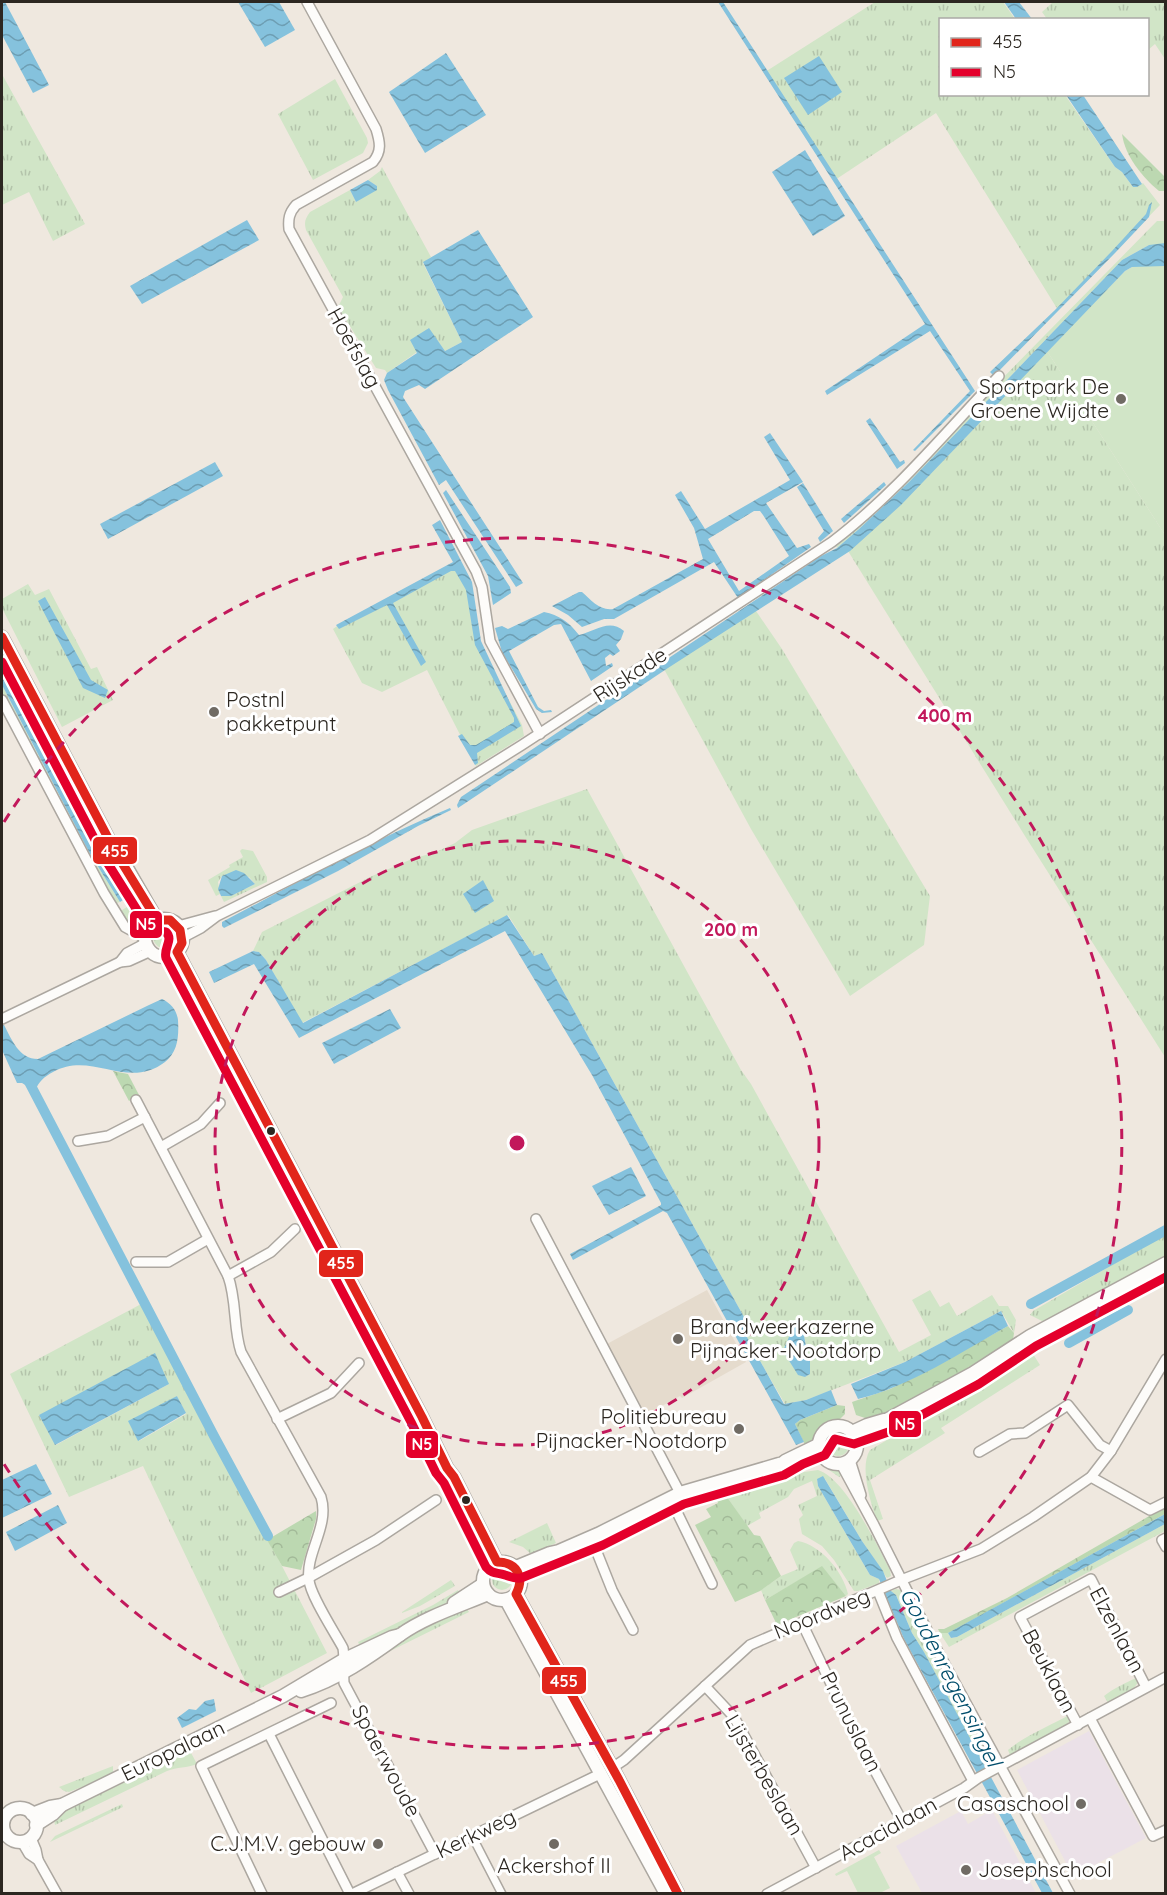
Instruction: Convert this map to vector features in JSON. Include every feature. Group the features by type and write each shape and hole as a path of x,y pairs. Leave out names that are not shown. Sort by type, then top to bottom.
{"main road":[{"path":"2,637 116,853 127,867 149,936 157,955 172,954 182,943 180,932 167,919 149,936"},
{"path":"172,954 217,1027 423,1417 493,1564"},
{"path":"854,1436 871,1433 888,1419 973,1373 1030,1336 1166,1263"},
{"path":"831,1426 844,1426 854,1436 855,1453 845,1462 832,1463 820,1450 821,1435 831,1426"},
{"path":"518,1572 677,1498 713,1489 735,1477 820,1450"},
{"path":"507,1562 518,1572 520,1586 511,1597 496,1599 485,1589 483,1576 493,1564 507,1562"},
{"name":"Europalaan","path":"26,1840 16,1842 3,1833 5,1817 13,1810 23,1809 34,1819 50,1807 62,1805 344,1666 392,1637 400,1635 485,1589"},
{"path":"511,1597 612,1768 678,1893"},
{"path":"511,1597 600,1774 666,1893"},
{"path":"26,1840 36,1830 34,1819"}],"street":[{"name":"Hoefslag","path":"307,2 376,129 380,146 378,156 373,162 296,205 290,212 289,230 476,572 482,587 490,641 540,734"},
{"name":"Rijskade","path":"180,932 201,928 217,916 370,840 540,734 830,543 859,521 999,376"},
{"path":"2,700 104,893 125,927 149,936"},
{"path":"2,1018 120,962 127,953 149,936"},
{"path":"136,1100 228,1276 233,1289 241,1352 323,1503 323,1517 308,1578"},
{"path":"161,1147 201,1124 220,1103"},
{"path":"78,1141 108,1136 145,1117"},
{"path":"536,1219 677,1498 712,1584"},
{"path":"228,1276 271,1252 295,1229"},
{"path":"136,1262 168,1262 208,1239"},
{"name":"Noordweg","path":"612,1768 624,1760 750,1645 901,1580 981,1550 1091,1477 1111,1451 1166,1359"},
{"path":"277,1419 331,1393 358,1363"},
{"path":"980,1452 1010,1434 1025,1433 1068,1405 1100,1445 1111,1451"},
{"path":"845,1462 865,1509 901,1580 1070,1893"},
{"path":"1091,1477 1150,1510 1166,1502"},
{"path":"279,1592 376,1540 436,1500"},
{"path":"598,1534 596,1550 612,1590 633,1630"},
{"name":"Spaerwoude","path":"308,1578 343,1648 344,1683 435,1854"},
{"name":"Elzenlaan","path":"1020,1617 1091,1579 1146,1687"},
{"path":"884,1588 897,1638 976,1780"},
{"name":"Beuklaan","path":"1020,1617 1078,1725"},
{"name":"Prunuslaan","path":"802,1623 855,1732 902,1821"},
{"name":"Acacialaan","path":"767,1893 1166,1677"},
{"name":"Lijsterbeslaan","path":"705,1686 735,1717 816,1868"},
{"name":"Spaerwoude","path":"262,1893 201,1766 330,1703"},
{"path":"1090,1718 1153,1836 1166,1830"},
{"path":"269,1734 351,1893"},
{"name":"Kerkweg","path":"351,1893 600,1774"},
{"path":"472,1836 502,1893"},
{"path":"26,1840 29,1854 38,1860 57,1893"},
{"path":"398,1872 409,1893"}],"shaded area":[{"path":"707,1290 746,1362 682,1398 680,1396 642,1417 605,1345"},
{"name":"Casaschool","path":"1089,1731 1146,1838 1073,1876 1017,1770"},
{"name":"Josephschool","path":"992,1810 1036,1893 922,1893 896,1846 961,1811 968,1824"}],"green space":[{"path":"875,2 1003,2 1014,18 939,18 939,96 1066,96 1115,167 1122,172 1133,187 1143,183 1160,205 1058,310 936,113 835,180 765,72"},
{"path":"1053,2 1165,2 1165,59 1155,44 1149,49 1149,18 1046,18 1042,12"},
{"path":"3,76 85,224 53,241 29,192 2,205"},
{"path":"335,79 368,143 363,153 313,180 278,114"},
{"path":"1122,134 1165,177 1165,191 1159,191 1141,173 1127,150"},
{"path":"382,167 431,257 423,263 462,342 445,351 428,328 417,352 387,373 385,370 376,368 338,307 343,297 305,225 310,212 350,190 356,202 377,186 368,180"},
{"path":"1157,221 1165,221 1165,243 1149,245 1122,260 910,481 837,548 835,542 881,502"},
{"name":"Sportpark De Groene Wijdte","path":"1165,229 1165,535 1047,351 1125,271 1132,267"},
{"path":"1047,351 1165,535 1165,1057 848,551"},
{"path":"456,564 471,587 479,643 522,725 524,736 476,766 427,670 382,692 362,683 333,629 344,621"},
{"path":"28,584 35,595 49,589 91,669 97,667 113,700 62,727 2,608 2,599"},
{"path":"754,608 782,649 930,896 924,945 850,996 751,829 664,669"},
{"path":"2,648 110,852 126,893 138,914 131,924 127,924 119,912 130,905 104,849 2,653"},
{"path":"2,685 89,852 120,902 114,904 92,866 2,692"},
{"path":"587,789 899,1352 931,1335 912,1300 930,1290 940,1307 949,1302 957,1316 992,1295 999,1306 1008,1306 1016,1320 1014,1333 1001,1311 905,1362 806,1400 785,1404 742,1330 749,1326 542,953 534,956 508,915 302,1023 266,960 259,952 253,951 262,932 372,876 455,843 472,830","holes":["802,1325 806,1345 799,1348 798,1352 802,1358 810,1357 810,1374 805,1377 783,1351"]},
{"path":"242,849 253,851 267,877 267,882 224,902 221,896 231,896 255,884 249,877 222,876 218,882 220,894 216,896 208,880 243,857 240,851"},
{"path":"164,926 172,929 175,937 172,945 164,948 156,945 153,937 156,929"},
{"path":"113,1071 128,1074 139,1095 129,1101"},
{"path":"1165,1234 1165,1258 1044,1322 1030,1315 1033,1311"},
{"path":"143,1303 224,1462 327,1653 251,1693 143,1466 69,1497 10,1374","holes":["169,1384 56,1445 39,1415","177,1396 186,1414 139,1441"]},
{"path":"1008,1326 1014,1333 1013,1340 978,1363 906,1404 867,1422 865,1418 856,1415 852,1402 890,1389 919,1375"},
{"path":"1029,1342 1033,1348 894,1428 892,1424 952,1391"},
{"path":"1033,1354 1040,1365 941,1428 945,1433 870,1480 883,1519 877,1521 869,1496 866,1475 867,1457 870,1450"},
{"path":"837,1405 845,1406 845,1414 837,1422 825,1425 814,1441 806,1447 795,1424"},
{"path":"834,1434 842,1434 849,1441 849,1449 842,1456 834,1456 827,1449 827,1441"},
{"path":"815,1460 823,1462 842,1475 839,1477 822,1465 810,1465 719,1494 717,1490 759,1475"},
{"path":"818,1470 839,1485 849,1499 877,1545 891,1576 887,1578 825,1479 817,1479 818,1486 870,1575 879,1579 879,1583 854,1591 822,1546 802,1534 799,1519 803,1515 798,1505 817,1496 812,1481 794,1489 788,1497 759,1513 761,1518 747,1526 727,1497 804,1472"},
{"path":"727,1497 754,1535 760,1536 781,1576 760,1591 735,1602 695,1525 711,1517 706,1509 718,1503 717,1500"},
{"path":"1165,1507 1165,1514 954,1630 940,1633 938,1629 944,1629 1007,1598"},
{"path":"316,1511 316,1519 301,1570 282,1566 267,1540"},
{"path":"547,1523 556,1543 531,1554 523,1547 509,1542"},
{"path":"1165,1524 1165,1531 949,1647 940,1633 948,1633 951,1638 957,1637"},
{"path":"798,1541 815,1548 830,1561 841,1577 848,1594 846,1596 822,1567 765,1600 761,1590 781,1576 798,1569 790,1550"},
{"path":"822,1566 846,1596 777,1625 765,1600"},
{"path":"502,1570 509,1573 512,1580 509,1587 502,1590 495,1587 492,1580 495,1573"},
{"path":"451,1580 455,1586 420,1606 402,1613 402,1612"},
{"path":"458,1590 460,1594 424,1617 361,1648 358,1642"},
{"path":"901,1590 937,1658 935,1659 990,1757 986,1759 988,1763 984,1766 912,1633 896,1595 891,1591"},
{"path":"466,1607 469,1612 368,1662 395,1643"},
{"path":"1138,1677 1139,1681 1134,1688 1108,1703 1104,1696"},
{"path":"1071,1714 1071,1720 1067,1724 1010,1755 1008,1750 1015,1745"},
{"path":"189,1749 197,1764 167,1771 55,1825 54,1820 58,1818 57,1815"},
{"path":"113,1766 113,1775 69,1792 59,1787"},
{"path":"122,1804 123,1807 50,1842 55,1836"},
{"path":"879,1850 881,1853 874,1857 890,1888 880,1893 858,1893 847,1871 836,1876 835,1874"}],"water":[{"path":"2,2 5,2 49,85 33,93 2,35"},
{"path":"238,2 279,2 295,30 265,47"},
{"path":"718,2 723,2 975,391 915,451 913,450 970,391 930,331 827,395 825,391 925,324"},
{"path":"1004,2 1019,2 1031,18 1015,18"},
{"path":"446,53 486,115 425,153 389,92"},
{"path":"819,56 842,92 808,115 784,78"},
{"path":"1067,96 1084,96 1142,184 1133,187 1122,172 1115,167"},
{"path":"805,150 845,216 813,236 772,172"},
{"path":"368,180 377,186 377,190 356,202 350,190"},
{"path":"1152,202 1149,217 994,376 990,372 1112,251 1146,214"},
{"path":"247,220 259,240 142,304 130,286"},
{"path":"478,230 533,317 425,389 419,385 405,391 403,397 523,583 516,587 446,480 439,485 384,380 387,373 417,353 410,340 429,328 445,351 462,342 423,262"},
{"path":"1165,243 1165,266 1132,267 1125,271 901,505 850,551 668,668 458,808 461,797 821,556 837,548 910,481 1122,260 1149,245"},
{"path":"870,418 900,462 904,460 905,463 897,469 866,421"},
{"path":"770,433 803,482 766,503 797,548 809,544 811,547 738,598 714,562 614,619 604,619 582,627 568,615 552,606 582,592 600,607 613,609 703,559 694,528 675,495 681,491 705,529 790,480 764,437","holes":["754,511 760,511 789,556 739,591 708,539"]},
{"path":"215,462 223,476 108,539 100,524"},
{"path":"884,482 886,485 844,523 841,519"},
{"path":"803,483 833,531 820,542 818,538 824,531 797,487"},
{"path":"446,490 510,587 511,593 493,605 488,576 443,493"},
{"path":"440,520 472,582 481,641 521,726 477,753 478,763 475,765 458,736 462,734 470,745 476,745 514,722 514,718 475,645 466,590 455,571 451,571 393,603 426,662 421,666 387,605 339,629 336,625 453,562 432,525"},
{"path":"45,597 91,680 108,690 105,698 83,688 38,601"},
{"path":"544,612 563,620 579,635 607,626 618,627 624,631 616,645 620,651 605,658 606,666 612,663 613,666 591,681 561,624 554,625 509,651 538,707 552,712 542,713 536,709 502,652 495,628 502,626 508,629"},
{"path":"2,653 104,849 126,898 120,902 89,852 2,685"},
{"path":"450,808 451,810 338,871 224,928 222,926 222,922 335,862"},
{"path":"236,870 244,873 255,884 231,896 221,896 218,889 222,876"},
{"path":"483,880 494,901 475,913 463,894"},
{"path":"507,915 534,956 542,953 749,1326 743,1330 784,1404 806,1400 831,1390 837,1405 795,1424 804,1442 796,1445 667,1213 663,1211 573,1260 570,1254 661,1203 592,1075 505,931 299,1038 254,964 214,983 209,972 253,951 259,952 303,1023"},
{"path":"162,999 171,1005 176,1013 178,1038 169,1058 151,1070 137,1073 82,1065 67,1066 44,1078 35,1091 22,1083 17,1083 2,1050 2,1026 4,1025 21,1052 38,1059"},
{"path":"390,1009 401,1028 334,1064 322,1043"},
{"path":"631,1167 646,1196 609,1215 592,1186"},
{"path":"1001,1311 1008,1326 916,1377 858,1399 851,1384 905,1362"},
{"path":"794,1325 802,1325 806,1346 799,1348 799,1356 810,1357 810,1374 805,1377 798,1375 783,1351"},
{"path":"155,1353 169,1384 55,1445 39,1415"},
{"path":"177,1396 186,1413 138,1441 128,1421"},
{"path":"36,1464 52,1494 2,1518 2,1480"},
{"path":"823,1476 883,1571 912,1633 1053,1893 1042,1893 904,1639 879,1579 870,1575 818,1486 817,1479"},
{"path":"58,1505 67,1523 15,1551 6,1532"},
{"path":"1165,1514 1165,1524 957,1637 951,1638 948,1633"},
{"path":"214,1699 216,1711 182,1728 177,1718 189,1709 196,1710 205,1701"}],"waterway":[{"path":"28,1080 268,1536"},
{"path":"1031,1304 1166,1230"},
{"path":"1069,1343 1128,1310"}],"transit line":[{"name":"455","path":"2,637 116,853 157,920 170,920 180,930 182,943 177,952 497,1562 510,1565 517,1572 520,1582 516,1594 619,1780 678,1894"},
{"name":"N5","path":"2,662 105,859 147,926 151,930 166,932 168,935 166,958 436,1473 444,1483 486,1567 491,1571 521,1578 603,1545 684,1504 784,1475 825,1455 835,1439 854,1444 894,1430 979,1384 1036,1346 1166,1277"}],"place":[{"name":"Sportpark De Groene Wijdte","path":"1121,399"},
{"name":"Postnl pakketpunt","path":"214,712"},
{"name":"Brandweerkazerne Pijnacker-Nootdorp","path":"678,1339"},
{"name":"Politiebureau Pijnacker-Nootdorp","path":"739,1429"},
{"name":"Casaschool","path":"1081,1804"},
{"name":"C.J.M.V. gebouw","path":"378,1844"},
{"name":"Ackershof II","path":"554,1844"},
{"name":"Josephschool","path":"966,1870"}],"water label":[{"name":"Goudenregensingel","path":"951,1677"}]}
